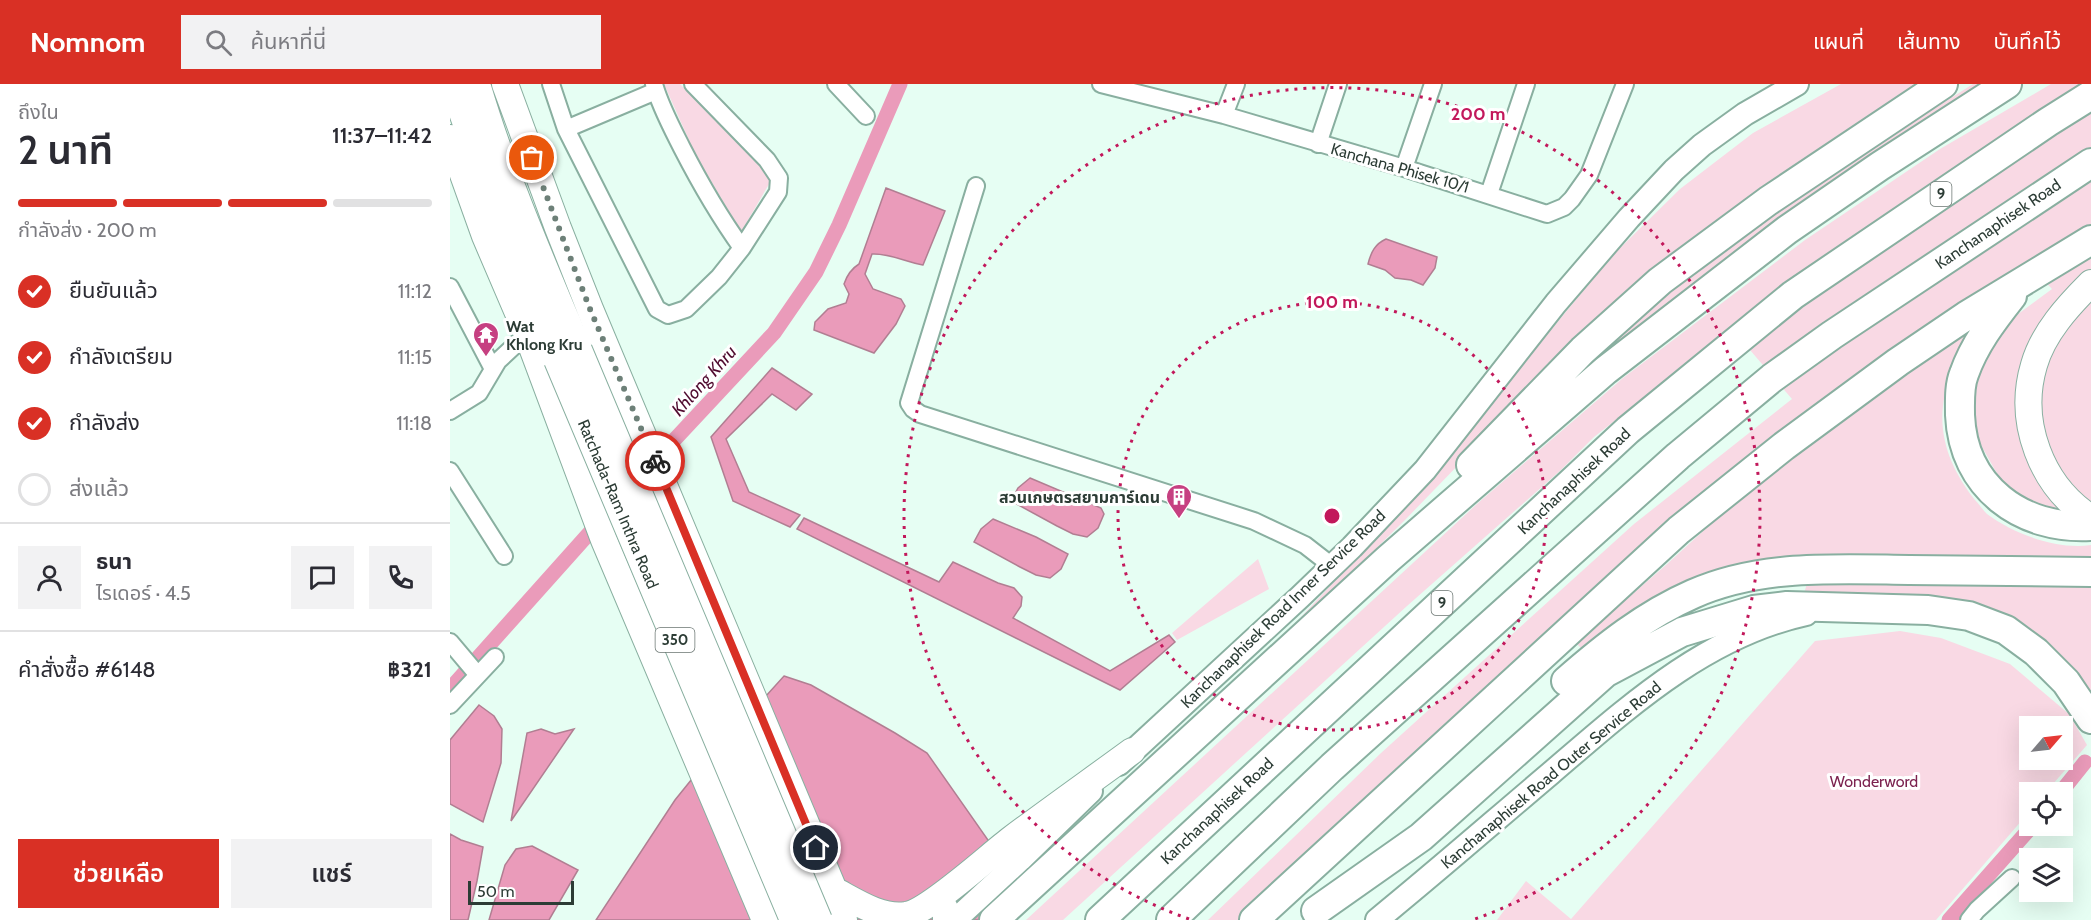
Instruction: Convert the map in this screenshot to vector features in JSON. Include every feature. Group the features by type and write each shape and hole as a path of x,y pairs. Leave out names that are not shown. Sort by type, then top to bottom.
{"highway":[{"path":"1388,559 1474,461 1574,358 1660,281 1768,201 1943,84"},
{"path":"994,920 1025,858 1388,559 1606,370 1824,204 2007,84"},
{"name":"Kanchanaphisek Road","path":"1100,920 1628,430 1793,295 2091,95"},
{"name":"Kanchanaphisek Road","path":"1170,920 1332,767 1678,456 1772,378 1832,335 2091,163"},
{"path":"1254,920 1679,530 1784,446 1898,362 1966,316 2091,240"},
{"path":"2027,280 1992,321 1974,350 1963,376 1960,405 1962,436 1973,468 1986,487 2006,504 2027,516 2050,522 2080,527 2091,526"},
{"path":"1311,916 1409,821 1597,654 1630,629 1695,593 1738,579 1781,571 1813,569 2091,572"},
{"path":"1311,916 1420,837 1605,673 1656,644 1707,622 1754,610 1787,606 1928,610 1969,616 2006,630 2036,651 2066,682 2091,719"}],"main road":[{"name":"Ratchada-Ram Inthra Road","path":"452,84 500,220 568,355 819,920"},
{"name":"Ratchada-Ram Inthra Road","path":"477,84 568,355 793,920"},
{"path":"505,84 562,238 834,890 844,920"},
{"name":"Kanchanaphisek Road Inner Service Road","path":"1132,751 1332,566 1425,470 1556,303 1629,218 1674,170 1702,145 1745,114 1797,84"},
{"path":"450,138 485,236 527,334 594,516 765,920"},
{"path":"2091,283 2072,302 2045,340 2034,365 2028,394 2033,444 2040,461 2063,494 2091,518"},
{"name":"Kanchanaphisek Road Outer Service Road","path":"1377,920 1626,709 1679,671 1724,644 1783,619 1834,608"},
{"path":"663,679 662,651 666,639 681,624 700,620 730,643"},
{"path":"955,920 1025,858 1132,751"},
{"path":"834,890 885,914 907,915 939,911 1025,858"}],"street":[{"path":"551,84 566,129 657,309 668,315 686,309 719,277 742,248 778,192 779,178 767,160 693,84"},
{"path":"836,84 866,116"},
{"name":"Kanchana Phisek 10/1","path":"1101,84 1143,89 1318,144 1489,194 1547,214 1564,207 1589,175 1625,84"},
{"path":"1224,115 1236,84"},
{"path":"1318,144 1338,84"},
{"path":"1404,168 1433,84"},
{"path":"1489,194 1526,84"},
{"path":"566,129 655,88 697,176 742,248"},
{"path":"976,186 909,402 913,409 920,414 1254,521 1305,545 1332,566"},
{"path":"450,287 493,369"},
{"path":"450,411 479,393 498,361 527,334"},
{"path":"450,471 504,556"},
{"path":"454,647 476,673"},
{"path":"450,705 476,673 495,657"},
{"path":"1969,920 2012,878"}],"green space":[{"path":"664,84 680,84 772,179 741,232 695,154"},
{"path":"1841,84 1933,84 1529,392 1404,521 1287,632 1406,505 1613,255 1680,189 1753,133"},
{"path":"1973,84 1996,84 1521,437 1592,353 1697,268 1793,198"},
{"path":"2051,84 2091,84 2091,515 2026,507 2000,479 1977,438 1969,405 1980,367 2002,326 2052,289 2030,266 1808,419 1242,920 1208,920 1381,753 1634,524 1792,399 1732,329 1594,437 1561,470 1407,606 1063,920 1026,920 1478,503 1623,378 1805,240 1940,149"},
{"path":"1975,330 1959,357 1947,385 1942,419 1946,444 1961,479 1987,514 2010,528 2036,539 2064,545 2091,545 2091,698 2012,625 1803,596 1813,566 1739,570 1585,652 1576,643 1747,491 1959,336"},
{"path":"1258,559 1269,589 1177,640 1172,633"},
{"name":"Wonderword","path":"1900,631 1941,638 2010,664 2070,716 2019,716 2019,770 2065,770 2055,782 2019,782 2019,824 1936,920 1497,920 1526,881 1571,919 1815,641"},
{"name":"Wonderword","path":"2073,721 2087,745 2073,761"}],"shaded area":[{"path":"886,188 945,211 923,265 891,256 872,254 865,274 873,289 901,299 905,306 896,324 874,353 814,330 815,322 828,309 846,303 849,294 844,284 846,278 859,264"},
{"path":"1386,239 1437,257 1435,268 1423,285 1411,280 1395,278 1385,270 1368,264 1374,249"},
{"path":"772,368 812,394 796,410 772,394 726,439 749,492 800,515 790,527 733,501 711,437"},
{"path":"1030,478 1101,508 1104,514 1098,528 1087,537 1073,534 1011,501 1018,488"},
{"path":"804,518 939,582 953,562 1014,588 1022,597 1021,606 1013,618 1110,671 1169,635 1175,642 1120,690 797,529"},
{"path":"993,519 1036,537 1068,554 1061,569 1050,578 1036,575 974,542 981,529"},
{"path":"784,676 811,685 927,753 988,840 1015,913 1008,920 596,920 675,800"},
{"path":"479,705 494,716 502,729 501,763 483,822 450,804 450,740"},
{"path":"541,729 555,734 574,729 511,821 527,733"},
{"path":"450,834 483,847 468,920 450,920"},
{"path":"532,846 578,870 549,920 489,920 505,865 516,849"}],"waterway":[{"name":"Khlong Khru","path":"650,466 774,333 816,272 839,225 900,84"},
{"name":"Khlong Khru","path":"450,689 601,520"},
{"path":"2069,782 2085,762"},
{"path":"1949,920 2023,836"}],"way so far":[{"path":"532,158 590,309 655,461"}],"place":[{"name":"Wat Khlong Kru","path":"486,358"},
{"name":"สวนเกษตรสยามการ์เดน","path":"1179,520"}],"route":[{"path":"655,461 816,848"}]}
